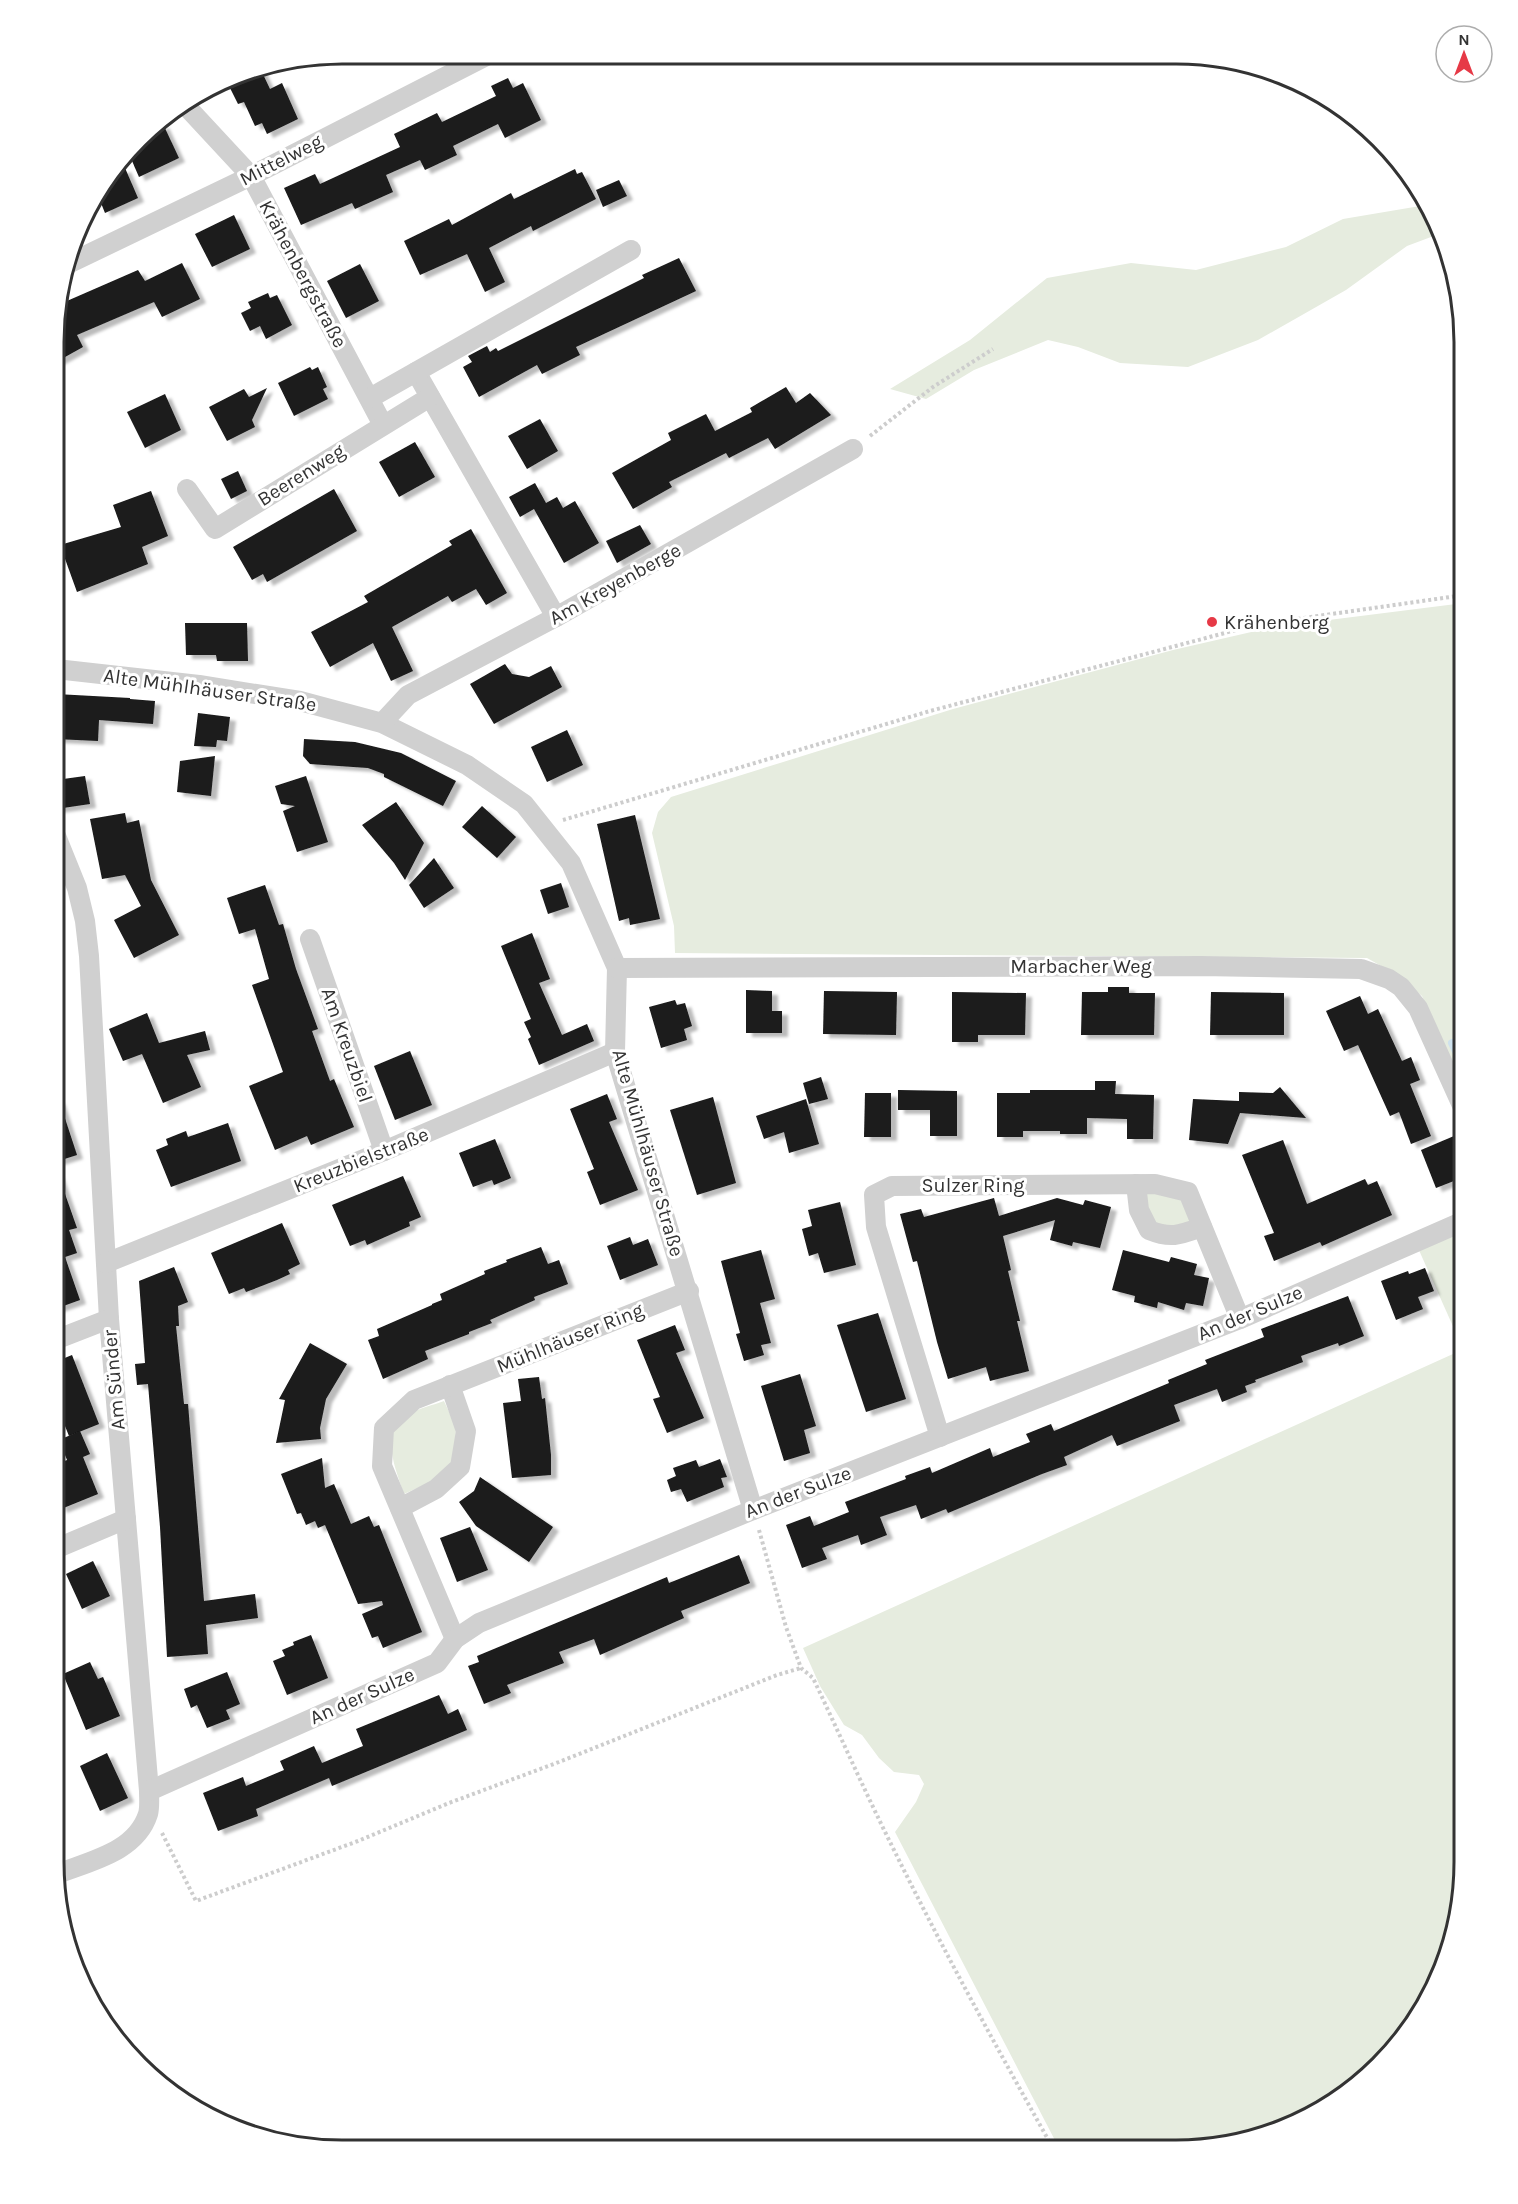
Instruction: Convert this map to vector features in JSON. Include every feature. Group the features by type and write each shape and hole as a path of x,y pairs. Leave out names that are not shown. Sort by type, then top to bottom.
{"street":[{"name":"Mittelweg","path":"77,260 251,176 470,64"},
{"name":"Krähenbergstraße","path":"190,110 251,176 383,425"},
{"path":"370,398 631,250"},
{"path":"416,372 556,617"},
{"name":"Beerenweg","path":"187,489 215,529 430,398"},
{"name":"Am Kreyenberge","path":"382,723 408,695 556,617 853,449"},
{"name":"Alte Mühlhäuser Straße","path":"64,670 199,685 300,701 382,723 467,765 524,804 571,863 617,968 615,1052 689,1291 753,1510"},
{"name":"Am Sünder","path":"64,856 77,888 85,921 92,1002 109,1319 149,1791 148,1813 137,1836 118,1850 65,1871"},
{"name":"Am Kreuzbiel","path":"310,939 384,1151"},
{"name":"Marbacher Weg","path":"617,968 1201,966 1360,969 1389,979 1410,997 1421,1014 1454,1088"},
{"name":"Kreuzbielstraße","path":"106,1263 384,1151 615,1052"},
{"path":"1136,1184 1139,1210 1149,1230 1165,1236 1178,1235 1202,1227"},
{"name":"Sulzer Ring","path":"940,1437 876,1227 874,1195 892,1186 1155,1184 1188,1192 1240,1319"},
{"name":"An der Sulze","path":"149,1791 437,1663 455,1639 479,1623 753,1510 1240,1319 1454,1225"},
{"name":"Mühlhäuser Ring","path":"455,1639 382,1466 384,1428 414,1400 689,1291"},
{"path":"64,1336 109,1319"},
{"path":"400,1508 436,1489 460,1467 466,1431 450,1385"},
{"path":"64,1545 126,1519"}],"path":[{"path":"853,449 933,387 993,349"},
{"path":"542,826 930,711 1255,625 1454,596"},
{"path":"753,1510 786,1627 801,1668 813,1678 918,1896 980,2017 1048,2140"},
{"path":"148,1813 175,1856 196,1901 358,1841 449,1803 777,1675 801,1668"}],"shaded area":[{"path":"1418,206 1432,237 1407,246 1346,290 1258,340 1188,367 1120,363 1078,347 1048,340 974,370 926,399 890,389 970,340 1047,278 1131,263 1196,270 1286,247 1343,219"},
{"path":"1454,604 1454,1068 1422,996 1397,975 1367,958 675,953 674,926 652,833 658,812 671,797 953,709 1173,650 1273,627"},
{"path":"1136,1184 1188,1192 1202,1227 1149,1230"},
{"path":"1454,1232 1454,1329 1418,1248"},
{"path":"1454,1354 1454,1862 1448,1916 1439,1951 1425,1985 1396,2031 1359,2071 1330,2093 1299,2111 1265,2125 1212,2137 1176,2140 1055,2140 895,1832 916,1802 924,1784 919,1775 894,1772 879,1758 862,1735 844,1725 820,1686 803,1648"},
{"path":"444,1401 456,1427 455,1458 435,1480 404,1494 392,1451 394,1430 409,1414"}],"building":[{"path":"264,76 270,89 282,83 298,119 267,134 262,123 255,126 244,102 238,104 230,88"},
{"path":"508,78 513,88 523,83 541,120 505,138 498,124 453,146 457,155 425,170 420,160 386,175 393,192 355,209 352,203 301,225 284,188 315,174 320,184 400,147 394,134 437,113 442,122 496,96 491,86"},
{"path":"165,128 179,158 139,177 132,160"},
{"path":"125,169 138,198 105,213 101,204"},
{"path":"575,169 577,174 582,172 596,199 533,231 531,226 489,248 505,282 485,292 467,254 420,275 404,241 449,219 452,225 511,193 514,199"},
{"path":"619,180 627,196 603,207 596,190"},
{"path":"234,215 250,249 212,267 195,234"},
{"path":"679,258 696,291 576,347 580,355 542,374 537,365 479,397 463,367 472,362 468,356 487,346 490,352 496,348 498,351"},
{"path":"182,263 200,299 162,317 154,302 77,335 83,347 64,358 68,301 138,270 145,281"},
{"path":"360,264 379,301 346,318 327,281"},
{"path":"268,293 270,298 277,295 292,325 266,339 260,326 250,331 241,313 251,308 248,302"},
{"path":"310,367 312,370 318,367 327,387 323,389 328,399 294,416 278,383"},
{"path":"786,387 796,403 810,393 831,415 775,449 768,438 729,458 726,453 669,482 672,487 633,509 612,473 671,440 668,433 706,414 715,431 752,412 750,408"},
{"path":"267,388 252,420 255,427 227,441 209,407 244,389 249,397"},
{"path":"165,394 181,430 145,448 127,412"},
{"path":"540,419 558,451 527,469 508,436"},
{"path":"415,442 435,477 399,497 379,462"},
{"path":"238,471 247,491 231,499 221,479"},
{"path":"535,483 546,503 557,497 563,508 575,501 599,543 564,563 534,509 520,517 509,497"},
{"path":"334,489 357,531 267,582 263,574 252,580 233,547"},
{"path":"151,491 168,536 142,547 148,564 77,592 64,556 64,544 121,527 113,505"},
{"path":"640,525 651,544 617,563 606,541"},
{"path":"471,529 507,593 486,605 476,589 452,602 448,596 392,627 413,671 391,681 373,643 330,667 311,632 368,602 364,596 452,545 449,541"},
{"path":"185,623 247,623 248,661 217,661 216,655 186,655"},
{"path":"505,664 512,674 529,677 551,666 562,687 494,724 470,684"},
{"path":"64,694 155,701 153,724 99,720 98,741 64,739"},
{"path":"198,713 230,717 227,741 217,740 216,747 194,746"},
{"path":"567,730 583,765 547,782 531,747"},
{"path":"304,739 355,742 401,753 456,781 443,806 384,777 384,774 368,768 310,764 303,756"},
{"path":"215,756 211,796 177,792 180,761"},
{"path":"85,776 90,804 64,808 64,779"},
{"path":"306,776 328,842 297,852 283,811 295,806 281,804 275,786"},
{"path":"396,802 424,843 405,880 394,863 362,825"},
{"path":"482,806 516,837 497,858 462,827"},
{"path":"125,813 127,823 139,820 151,880 179,935 134,958 114,920 141,906 125,875 102,879 90,819"},
{"path":"635,815 660,919 630,925 629,918 619,921 597,824"},
{"path":"434,858 454,888 424,908 409,885"},
{"path":"561,883 569,907 548,914 540,890"},
{"path":"265,885 279,925 283,924 296,969 318,1029 312,1031 330,1081 334,1079 354,1127 311,1145 307,1136 275,1150 249,1086 283,1072 252,985 269,979 255,929 239,934 227,898"},
{"path":"532,933 550,979 539,983 562,1035 587,1024 594,1041 539,1065 528,1039 531,1037 524,1022 531,1019 501,946"},
{"path":"1108,987 1129,987 1129,993 1155,993 1154,1035 1081,1035 1082,992 1108,992"},
{"path":"746,990 772,991 772,1011 782,1011 782,1033 746,1033"},
{"path":"824,991 897,992 896,1035 823,1034"},
{"path":"952,992 1026,993 1025,1035 978,1035 978,1042 952,1042"},
{"path":"1211,992 1284,993 1284,1035 1210,1035"},
{"path":"1360,996 1368,1014 1378,1009 1402,1061 1411,1057 1420,1080 1410,1084 1431,1136 1411,1144 1399,1112 1390,1116 1358,1045 1344,1051 1326,1011"},
{"path":"675,1000 677,1005 685,1003 692,1026 684,1029 687,1040 661,1048 649,1007"},
{"path":"147,1013 159,1043 205,1031 210,1050 187,1055 201,1087 163,1103 142,1054 123,1061 109,1029"},
{"path":"410,1051 432,1105 395,1120 374,1066"},
{"path":"821,1077 828,1099 809,1104 803,1083"},
{"path":"1095,1081 1116,1081 1115,1094 1154,1095 1153,1139 1127,1139 1127,1119 1087,1118 1087,1134 1023,1131 1023,1137 997,1137 997,1093 1030,1093 1030,1090 1095,1090"},
{"path":"1280,1087 1306,1118 1240,1113 1228,1144 1189,1140 1193,1099 1239,1101 1239,1092 1273,1093"},
{"path":"898,1090 957,1091 957,1136 930,1136 930,1110 898,1110"},
{"path":"865,1093 891,1093 891,1137 864,1137"},
{"path":"607,1094 617,1119 609,1122 638,1190 600,1205 587,1172 594,1169 570,1109"},
{"path":"713,1097 736,1183 697,1195 670,1110"},
{"path":"806,1099 819,1144 789,1153 784,1132 764,1139 756,1116"},
{"path":"64,1115 77,1155 64,1159"},
{"path":"228,1123 241,1161 171,1187 156,1150 168,1145 166,1139 186,1131 188,1137"},
{"path":"1454,1136 1454,1181 1436,1188 1421,1150"},
{"path":"495,1139 511,1178 494,1185 492,1180 473,1187 459,1153"},
{"path":"1283,1140 1307,1204 1365,1179 1368,1185 1377,1181 1392,1215 1322,1246 1320,1242 1274,1261 1264,1236 1274,1233 1242,1155"},
{"path":"403,1176 421,1217 409,1222 410,1226 367,1245 365,1240 350,1246 332,1205"},
{"path":"64,1191 77,1228 69,1230 77,1253 65,1257 80,1300 64,1306"},
{"path":"994,1198 999,1216 1057,1198 1083,1205 1085,1200 1111,1207 1100,1248 1073,1242 1072,1246 1050,1240 1055,1220 1003,1236 1011,1270 1008,1271 1020,1321 1017,1321 1029,1371 990,1381 986,1367 948,1379 917,1261 913,1262 900,1214 921,1209 924,1217"},
{"path":"840,1202 856,1265 824,1273 818,1253 809,1256 802,1229 812,1226 808,1210"},
{"path":"282,1223 300,1264 288,1270 290,1274 277,1280 246,1292 244,1288 229,1294 211,1253"},
{"path":"630,1237 633,1245 648,1239 658,1265 620,1280 607,1246"},
{"path":"541,1247 548,1264 559,1260 568,1284 534,1297 535,1300 490,1320 492,1323 469,1332 469,1334 425,1351 428,1359 383,1379 368,1340 379,1336 377,1329 442,1300 440,1294 485,1274 484,1271 507,1262 506,1260"},
{"path":"761,1250 775,1299 760,1303 771,1343 761,1345 764,1355 744,1361 736,1334 740,1333 721,1261"},
{"path":"1123,1250 1169,1262 1171,1257 1197,1264 1194,1275 1209,1278 1203,1306 1186,1303 1184,1310 1158,1302 1157,1308 1134,1302 1135,1296 1112,1290"},
{"path":"174,1267 188,1302 178,1306 179,1326 176,1326 184,1404 188,1404 204,1601 255,1594 258,1618 206,1625 208,1654 167,1657 160,1527 148,1384 137,1385 135,1364 145,1363 139,1281"},
{"path":"1425,1268 1434,1291 1418,1297 1423,1309 1396,1320 1381,1281 1408,1271 1409,1274"},
{"path":"1348,1296 1364,1336 1339,1346 1338,1343 1301,1356 1303,1362 1255,1380 1256,1382 1245,1386 1247,1392 1222,1402 1217,1389 1174,1405 1180,1421 1117,1446 1112,1435 1064,1457 1067,1465 948,1513 946,1509 921,1519 916,1505 880,1517 887,1535 861,1545 858,1535 822,1548 827,1559 802,1568 786,1525 810,1516 814,1526 849,1512 845,1502 906,1479 905,1476 930,1467 932,1473 990,1448 993,1457 1030,1442 1026,1434 1051,1424 1054,1431 1169,1383 1168,1380 1207,1364 1205,1360 1264,1337 1261,1329"},
{"path":"878,1313 906,1399 866,1412 837,1325"},
{"path":"675,1325 685,1350 676,1353 704,1418 667,1433 653,1399 660,1397 637,1340"},
{"path":"310,1343 347,1364 326,1399 320,1428 321,1439 276,1443 285,1400 279,1399"},
{"path":"72,1355 99,1424 69,1436 64,1424 64,1358"},
{"path":"800,1374 816,1426 804,1430 810,1453 784,1461 761,1386"},
{"path":"539,1377 542,1399 545,1398 551,1475 512,1478 503,1403 521,1401 518,1379"},
{"path":"80,1431 90,1454 83,1457 98,1494 64,1508 64,1461 67,1460 64,1452 64,1438"},
{"path":"322,1458 325,1488 334,1484 351,1524 369,1516 374,1527 379,1525 422,1632 383,1648 378,1636 372,1638 362,1614 383,1605 382,1601 358,1604 325,1525 318,1528 315,1521 306,1525 301,1513 297,1514 281,1474"},
{"path":"720,1459 727,1477 721,1478 724,1487 687,1502 681,1489 671,1492 667,1480 676,1476 673,1468 696,1460 699,1467"},
{"path":"480,1477 553,1527 529,1562 476,1526 459,1502 474,1491"},
{"path":"470,1527 488,1570 457,1582 440,1538"},
{"path":"739,1555 750,1583 681,1611 684,1618 600,1655 594,1639 559,1652 564,1663 507,1685 511,1693 484,1704 468,1666 479,1662 477,1656 667,1577 669,1583"},
{"path":"93,1561 110,1596 82,1609 66,1574"},
{"path":"311,1635 328,1678 287,1695 273,1661 285,1656 282,1650 294,1645 293,1642"},
{"path":"90,1662 98,1679 103,1677 120,1716 86,1730 64,1674"},
{"path":"227,1672 240,1704 226,1710 230,1719 207,1728 197,1705 191,1708 184,1689"},
{"path":"439,1695 448,1714 458,1709 467,1730 332,1786 329,1778 256,1809 258,1816 218,1831 203,1793 243,1777 246,1786 284,1770 280,1761 314,1746 322,1763 363,1746 356,1729"},
{"path":"107,1753 128,1798 100,1811 80,1766"}],"waterway":[{"path":"1452,1043 1454,1047"}],"place":[{"name":"Krähenberg","path":"1212,622"}]}
